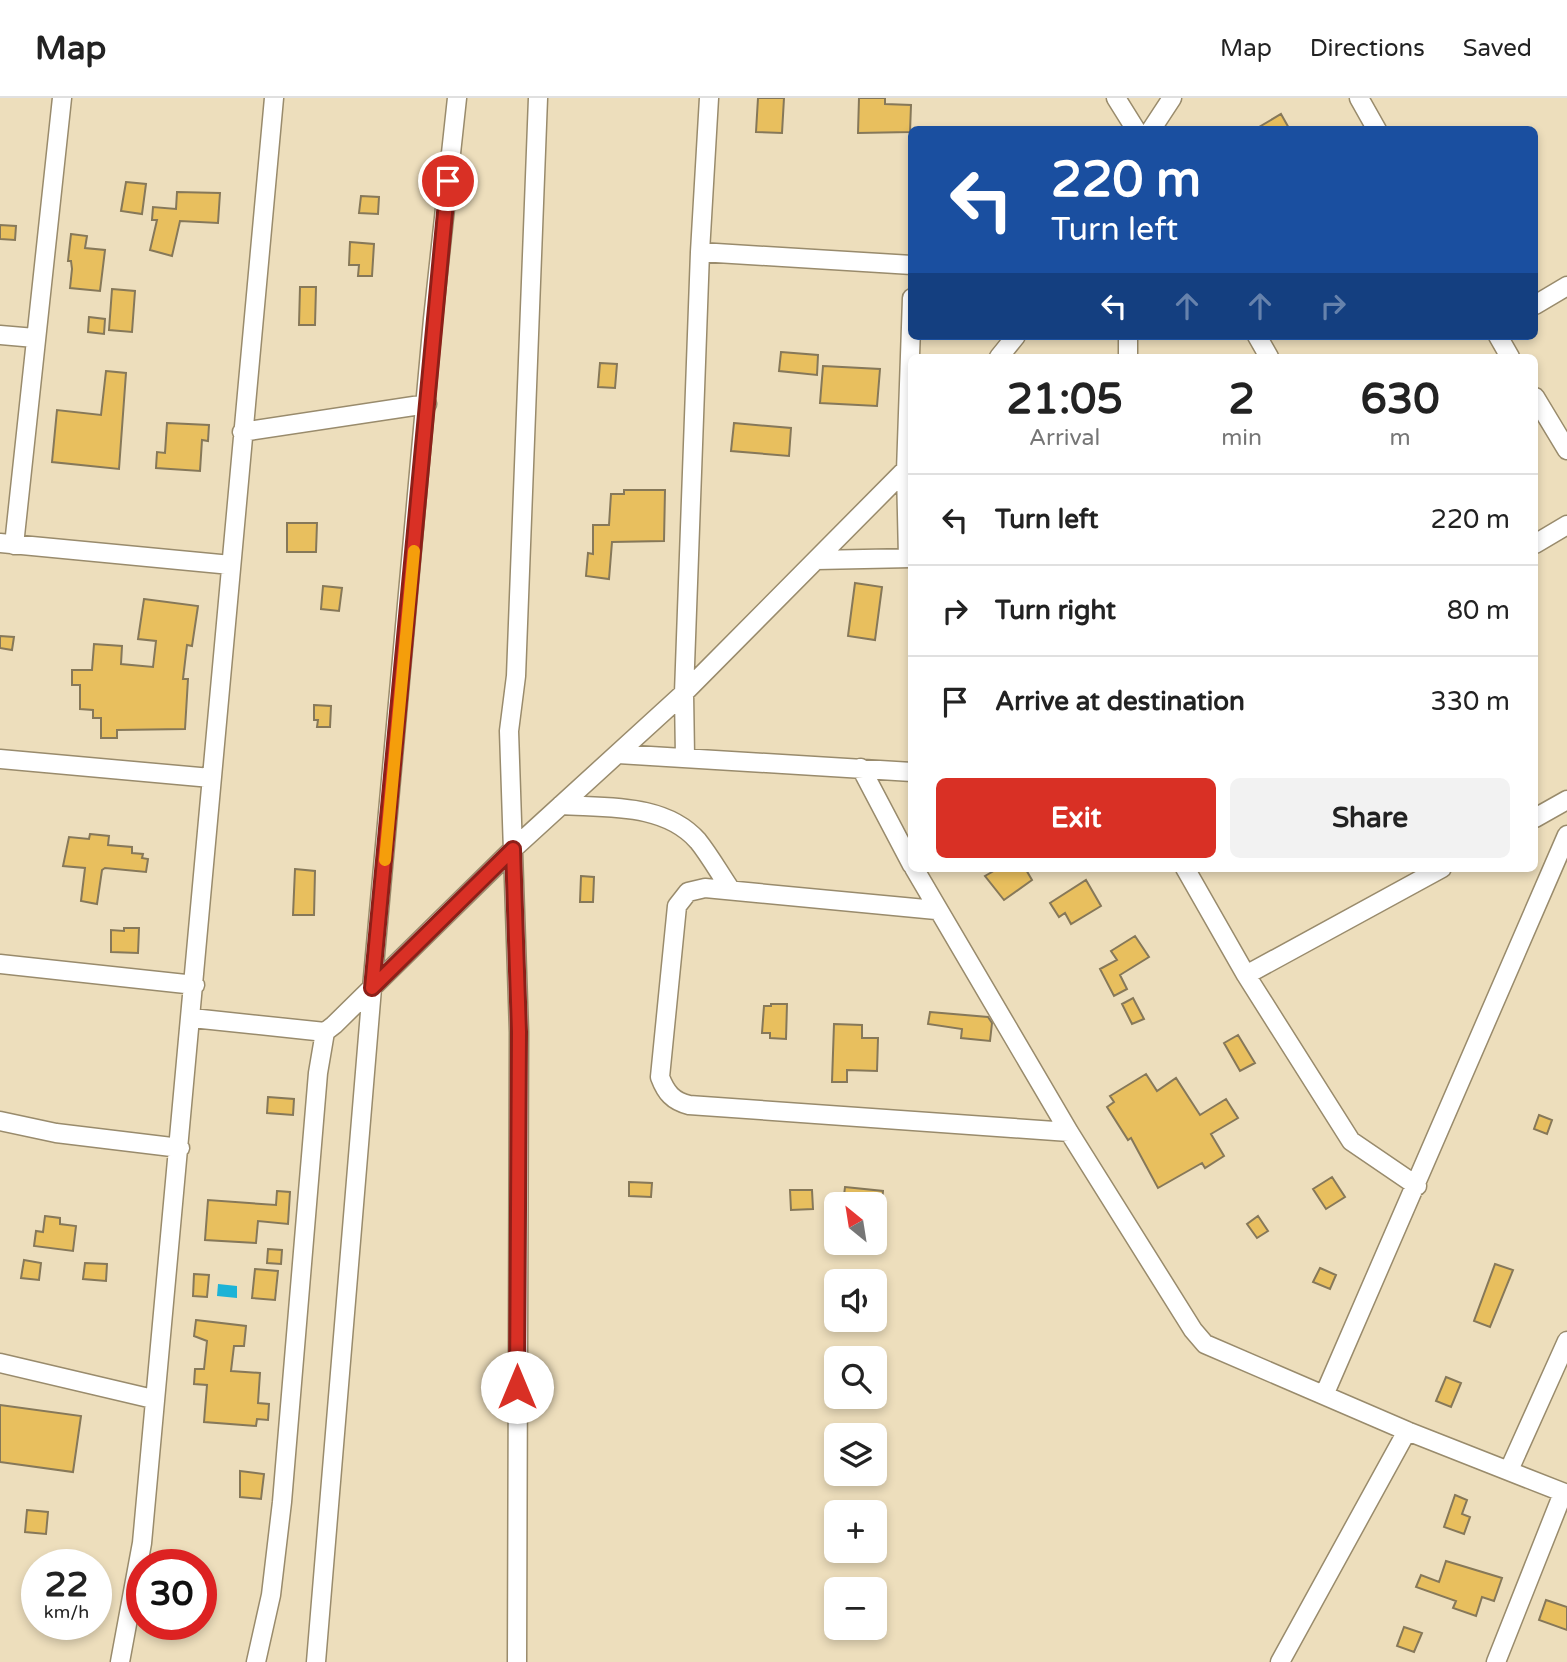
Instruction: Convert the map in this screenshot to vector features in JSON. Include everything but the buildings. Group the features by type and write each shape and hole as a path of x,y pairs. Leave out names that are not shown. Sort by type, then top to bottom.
{"street":[{"path":"61,98 35,338 7,544 231,565"},
{"path":"120,1662 142,1543 153,1399 180,1148 211,778 274,98"},
{"path":"316,1662 372,988 457,98"},
{"path":"517,1662 519,1032 509,732 517,650 538,98"},
{"path":"685,757 684,693 700,252 709,98"},
{"path":"1116,98 1134,126"},
{"path":"1154,126 1172,98"},
{"path":"1359,98 1375,126"},
{"path":"700,252 908,265"},
{"path":"1538,303 1567,286"},
{"path":"0,335 35,338"},
{"path":"1001,354 1013,340"},
{"path":"1538,402 1567,450"},
{"path":"242,432 427,404"},
{"path":"256,1662 271,1595 282,1502 318,1073 325,1032 513,849 684,693 908,468"},
{"path":"1538,542 1567,525"},
{"path":"816,560 908,558"},
{"path":"618,754 908,772"},
{"path":"0,759 211,778"},
{"path":"861,768 908,857"},
{"path":"1538,816 1567,800"},
{"path":"561,805 646,812 668,820 697,841 732,890"},
{"path":"1325,1393 1567,835"},
{"path":"916,872 936,910 1069,1132 1205,1344 1221,1353 1325,1393 1407,1431 1565,1493 1496,1662"},
{"path":"1187,872 1246,975 1354,1144 1417,1186"},
{"path":"1246,975 1435,872"},
{"path":"936,910 732,890 696,888 688,892 677,906 660,1077 670,1096 678,1102 1069,1132"},
{"path":"0,964 195,985"},
{"path":"192,1018 325,1032"},
{"path":"0,1121 56,1133 180,1148"},
{"path":"1509,1470 1567,1341"},
{"path":"0,1363 153,1399"},
{"path":"1280,1662 1407,1431"}],"water":[{"path":"218,1284 237,1286 237,1298 217,1296"}],"slow traffic":[{"path":"385,860 414,551"}],"route":[{"path":"448,181 372,988 513,849 519,1032 517,1387"}]}
